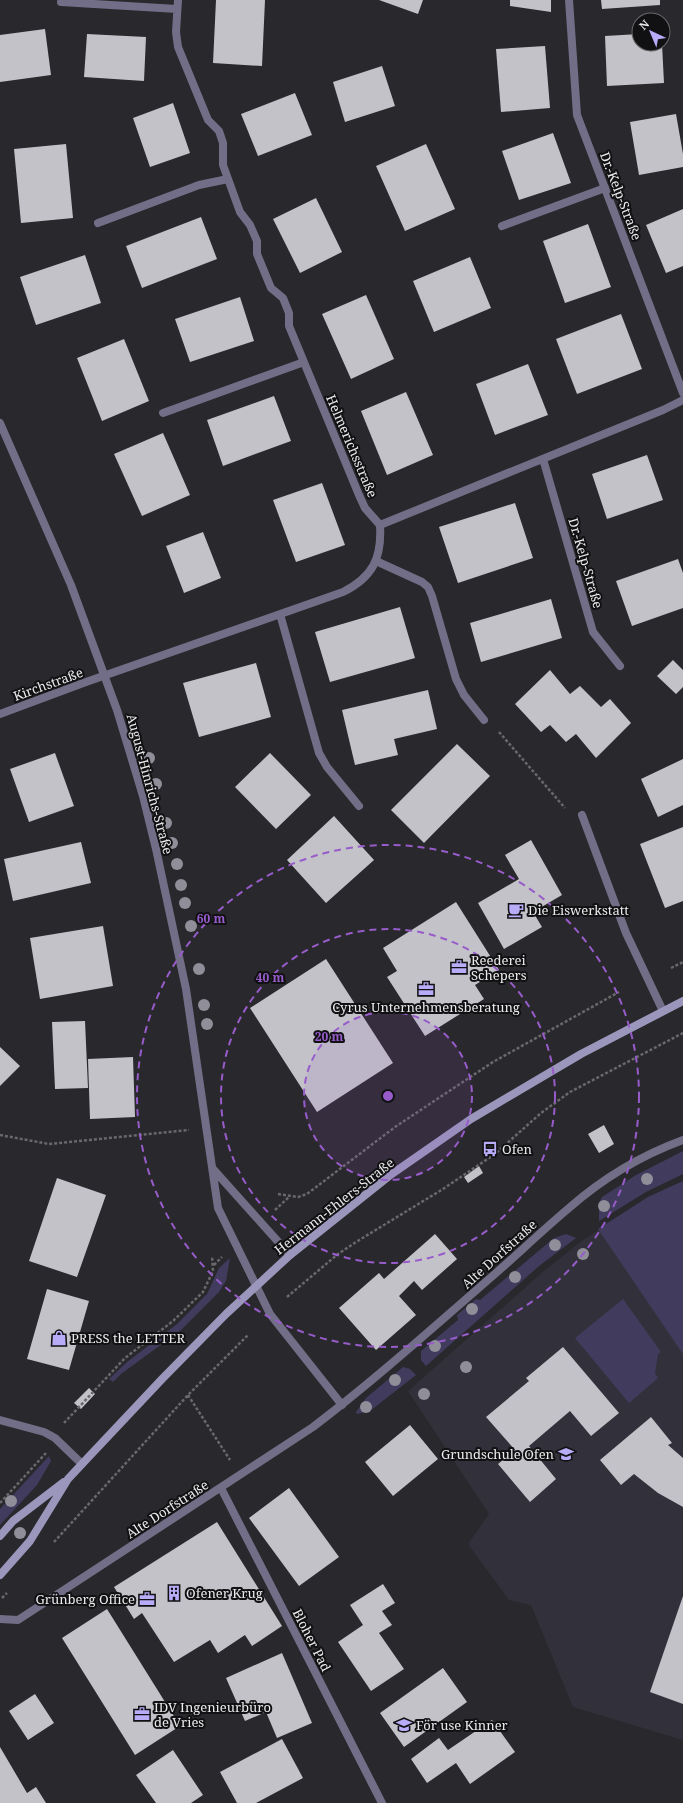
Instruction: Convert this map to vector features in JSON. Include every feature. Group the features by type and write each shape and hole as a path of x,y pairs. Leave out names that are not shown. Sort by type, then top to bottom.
{"street":[{"name":"Helmerichsstraße","path":"178,0 176,32 178,47 208,120 219,132 223,143 222,166 240,212 250,226 257,241 258,254 271,288 282,298 288,313 289,326 359,495 366,508 380,525"},
{"name":"Dr.-Kelp-Straße","path":"569,0 577,115 683,393"},
{"path":"61,2 177,9"},
{"path":"98,223 199,185 228,179"},
{"path":"502,226 605,188"},
{"path":"163,413 304,362"},
{"path":"105,676 353,587 363,579 376,561 381,538 380,525 683,400"},
{"name":"August-Hinrichs-Straße","path":"0,423 70,585 105,676 129,746 143,796 174,930 195,1042 218,1208 256,1286"},
{"name":"Dr.-Kelp-Straße","path":"543,459 593,632 620,666"},
{"path":"376,561 422,582 428,587 432,596 456,679 464,696 484,720"},
{"path":"280,614 319,753 327,767 359,806"},
{"name":"Kirchstraße","path":"0,714 105,676"},
{"path":"582,815 626,933 662,1011"},
{"name":"Hermann-Ehlers-Straße","path":"0,1536 13,1521 68,1479 163,1378 256,1286 290,1255 389,1176 470,1119 574,1058 683,1001"},
{"name":"Alte Dorfstraße","path":"0,1619 18,1620 313,1427 342,1405 463,1302 570,1207 611,1177 644,1158 683,1140"},
{"path":"212,1169 290,1255"},
{"path":"256,1286 270,1314 342,1405"},
{"path":"0,1420 44,1432 55,1438 82,1464"},
{"name":"Hermann-Ehlers-Straße","path":"0,1575 30,1541 68,1479"},
{"name":"Bloher Pad","path":"221,1488 382,1803"}],"path":[{"path":"484,720 495,728 569,812 582,815"},
{"path":"671,968 683,962"},
{"path":"278,1194 298,1197 307,1194 395,1127 493,1062 619,992"},
{"path":"287,1297 332,1259 356,1242 443,1189 495,1154 555,1102 570,1092 683,1033"},
{"path":"0,1136 49,1144 206,1128"},
{"path":"0,1503 45,1454 68,1417 114,1368 173,1321 203,1292 213,1271 212,1256"},
{"path":"48,1547 188,1395 248,1335"},
{"path":"188,1395 240,1476"},
{"path":"2,1598 7,1593"}],"shaded area":[{"path":"683,1151 683,1174 646,1192 599,1221 599,1203 602,1197 636,1175"},
{"name":"Grundschule Ofen","path":"683,1181 683,1740 573,1707 531,1605 509,1600 468,1544 489,1514 408,1391 543,1272 579,1243 648,1197"},
{"path":"683,1181 683,1354 598,1229 648,1197"},
{"path":"566,1234 576,1238 539,1266 426,1366 421,1360 421,1351 458,1320 457,1315 476,1299 480,1300 554,1238"},
{"path":"230,1258 226,1281 219,1292 181,1330 121,1374 113,1382 109,1379 127,1362 177,1324 207,1294 219,1268"},
{"path":"623,1299 661,1352 658,1354 655,1373 658,1378 629,1403 575,1338"},
{"path":"403,1367 410,1369 416,1375 370,1411 357,1414 356,1412 366,1398"},
{"path":"49,1456 51,1461 37,1485 0,1525 0,1509"}],"building":[{"path":"216,0 265,0 262,66 213,63"},
{"path":"379,0 423,0 418,14"},
{"path":"510,0 551,0 551,12 510,6"},
{"path":"601,0 660,0 660,5 602,9"},
{"path":"45,29 51,75 0,82 0,35"},
{"path":"87,34 146,37 144,81 84,77"},
{"path":"631,34 631,52 662,52 664,83 607,86 605,36"},
{"path":"545,46 550,108 501,112 496,49"},
{"path":"382,66 395,106 345,122 333,82"},
{"path":"295,93 312,135 258,156 241,114"},
{"path":"173,103 190,153 150,167 133,118"},
{"path":"676,114 683,154 683,167 639,175 630,122"},
{"path":"553,133 571,183 519,200 502,151"},
{"path":"66,144 73,218 21,223 14,149"},
{"path":"426,144 455,209 405,231 376,166"},
{"path":"316,198 342,252 300,273 273,219"},
{"path":"683,209 683,266 666,273 646,225"},
{"path":"201,217 217,259 142,288 126,246"},
{"path":"588,224 611,287 565,303 543,241"},
{"path":"85,255 101,303 36,325 20,277"},
{"path":"470,257 491,308 434,332 413,281"},
{"path":"366,295 394,359 351,379 322,314"},
{"path":"240,297 254,341 190,362 175,319"},
{"path":"621,314 642,369 577,394 556,339"},
{"path":"124,339 149,401 102,421 77,358"},
{"path":"528,364 548,415 495,435 476,384"},
{"path":"406,392 433,455 387,475 361,411"},
{"path":"274,396 291,441 223,466 207,420"},
{"path":"163,433 190,495 142,516 114,454"},
{"path":"647,455 663,500 607,519 592,474"},
{"path":"322,483 345,545 296,562 273,500"},
{"path":"515,503 533,558 458,583 439,527"},
{"path":"203,532 221,578 184,593 166,546"},
{"path":"678,559 683,573 683,608 632,626 616,581"},
{"path":"551,599 562,638 481,662 470,623"},
{"path":"400,607 415,658 330,682 315,632"},
{"path":"673,660 683,670 683,687 676,694 657,676"},
{"path":"256,663 271,717 199,737 183,683"},
{"path":"550,670 570,694 580,686 601,707 610,699 631,723 596,758 576,734 566,742 550,725 541,732 515,704"},
{"path":"428,690 437,729 394,739 398,755 355,765 342,710"},
{"path":"457,744 490,776 424,843 391,810"},
{"path":"55,753 74,806 29,822 10,769"},
{"path":"270,753 311,795 276,829 235,787"},
{"path":"683,759 683,805 658,817 641,779"},
{"path":"334,816 374,860 326,903 287,860"},
{"path":"683,827 683,901 665,908 640,844"},
{"path":"531,840 562,895 533,912 542,927 504,949 478,903 519,879 505,855"},
{"path":"81,842 91,883 13,901 4,859"},
{"path":"456,902 499,970 475,985 484,999 425,1036 387,977 397,971 383,948"},
{"path":"103,926 113,986 40,999 30,938"},
{"path":"326,959 393,1063 317,1112 250,1008"},
{"path":"85,1021 88,1088 55,1089 52,1022"},
{"path":"0,1047 20,1066 0,1086"},
{"path":"133,1057 135,1117 90,1119 88,1059"},
{"path":"604,1125 614,1144 599,1153 588,1134"},
{"path":"479,1166 483,1173 468,1183 464,1177"},
{"path":"57,1178 106,1195 77,1277 29,1261"},
{"path":"435,1234 457,1259 422,1290 414,1281 399,1296 416,1315 376,1350 339,1308 379,1273 384,1279"},
{"path":"47,1289 89,1301 69,1370 27,1359"},
{"path":"563,1347 619,1413 591,1436 570,1411 529,1446 556,1479 530,1502 498,1464 515,1450 486,1417 529,1381 526,1378"},
{"path":"89,1388 95,1394 81,1409 74,1403"},
{"path":"651,1417 672,1443 668,1445 683,1458 683,1507 658,1493 634,1474 621,1485 600,1460"},
{"path":"410,1425 438,1459 393,1496 365,1462"},
{"path":"289,1488 339,1557 299,1586 249,1518"},
{"name":"Ofener Krug","path":"217,1522 282,1626 252,1646 245,1635 218,1653 210,1640 174,1662 142,1613 134,1619 114,1587"},
{"path":"383,1584 395,1603 382,1611 392,1625 379,1633 404,1669 371,1691 338,1642 363,1625 350,1605"},
{"path":"683,1596 683,1704 650,1692"},
{"path":"107,1609 180,1726 135,1755 62,1638"},
{"path":"282,1653 312,1723 277,1738 266,1712 245,1721 226,1678"},
{"path":"443,1668 467,1702 404,1747 380,1713"},
{"path":"35,1694 54,1723 28,1740 9,1711"},
{"path":"492,1720 515,1752 470,1784 456,1763 427,1783 411,1759 439,1738 448,1750"},
{"path":"282,1739 303,1778 256,1803 237,1803 220,1772"},
{"path":"0,1747 27,1793 36,1787 46,1803 0,1803"},
{"path":"173,1750 203,1795 191,1803 156,1803 136,1775"}],"place":[{"name":"Die Eiswerkstatt","path":"516,910"},
{"name":"Reederei Schepers","path":"459,967"},
{"name":"Cyrus Unternehmensberatung","path":"426,989"},
{"name":"Ofen","path":"490,1149"},
{"name":"PRESS the LETTER","path":"59,1338"},
{"name":"Grundschule Ofen","path":"566,1454"},
{"name":"Ofener Krug","path":"174,1593"},
{"name":"Grünberg Office","path":"147,1599"},
{"name":"IDV Ingenieurbüro de Vries","path":"142,1714"},
{"name":"För use Kinner","path":"404,1725"}]}
